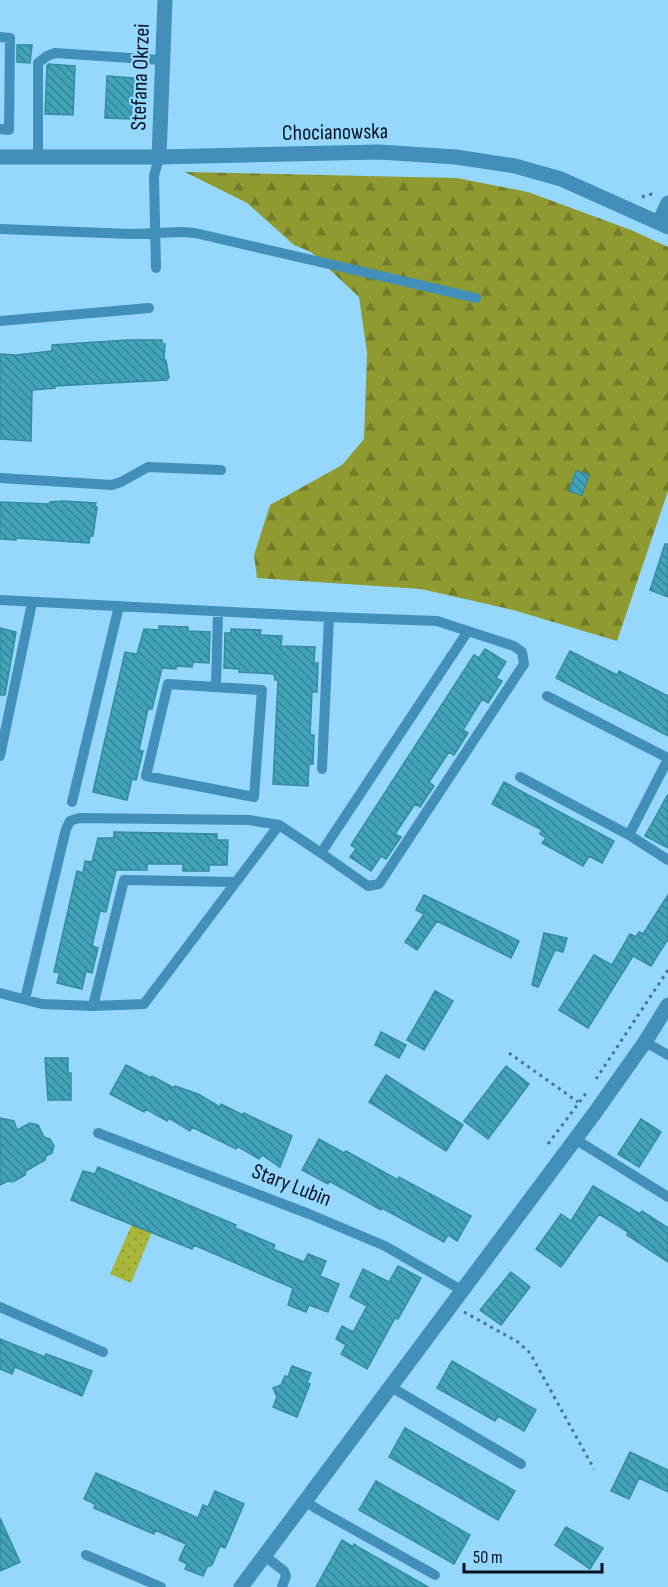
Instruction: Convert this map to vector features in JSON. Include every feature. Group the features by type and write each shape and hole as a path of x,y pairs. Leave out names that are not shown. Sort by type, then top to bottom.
{"street":[{"name":"Stefana Okrzei","path":"159,157 165,0"},
{"name":"Chocianowska","path":"0,157 159,157 379,152 456,157 536,171 561,179 663,224 668,203"},
{"path":"241,1587 594,1114 668,1005"}],"lane":[{"path":"0,37 10,38 9,130 0,129"},
{"path":"38,157 38,63 56,53 161,60"},
{"path":"156,268 154,176 159,157"},
{"path":"0,229 131,234 195,233 476,298"},
{"path":"0,321 148,308"},
{"path":"0,478 112,485 148,467 221,470"},
{"path":"0,600 438,621 514,646 522,652 524,664 379,884 368,886 279,825 249,820 79,818 70,821 66,829 25,999"},
{"path":"0,756 32,603"},
{"path":"72,802 119,606"},
{"path":"216,686 218,612"},
{"path":"321,769 329,617"},
{"path":"321,853 468,631"},
{"path":"168,684 216,686 262,690 254,797 146,776 168,684"},
{"path":"547,696 668,759 629,836"},
{"path":"520,777 629,836 668,860"},
{"path":"0,993 42,1004 93,1006 144,1004 279,825"},
{"path":"93,1006 124,880 235,882"},
{"path":"645,1042 668,1055"},
{"name":"Stary Lubin","path":"98,1133 385,1246 463,1291"},
{"path":"575,1139 668,1197"},
{"path":"0,1307 103,1352"},
{"path":"391,1387 521,1464"},
{"path":"305,1501 435,1575"},
{"path":"86,1555 161,1587"},
{"path":"265,1556 284,1571 286,1576 282,1587"}],"path":[{"path":"509,1053 594,1114"},
{"path":"453,1304 463,1312 518,1342 530,1353 594,1469"}],"green space":[{"path":"185,172 457,178 528,192 631,230 668,247 668,491 617,641 513,610 421,589 257,578 254,555 270,505 342,465 364,439 367,353 359,297 311,252 294,245 247,203"},
{"path":"132,1224 152,1232 131,1283 110,1274"}],"building":[{"path":"17,45 32,45 30,63 17,62"},
{"path":"48,64 75,66 73,115 45,114"},
{"path":"107,76 134,78 131,119 105,118"},
{"path":"162,340 162,344 165,344 164,360 166,360 169,378 166,378 167,380 54,386 55,388 32,390 31,441 0,439 0,354 16,355 52,351 52,345"},
{"path":"576,471 589,475 582,495 569,491"},
{"path":"0,502 50,504 50,502 96,503 93,536 90,536 89,543 0,539"},
{"path":"665,544 668,544 668,597 650,590"},
{"path":"159,626 188,627 188,631 210,632 209,663 193,662 192,667 162,668 152,709 148,709 139,750 143,751 136,780 132,779 127,800 93,792 125,652 137,654 144,629 159,630"},
{"path":"0,628 16,632 5,695 0,695"},
{"path":"231,629 261,630 260,635 282,636 281,646 315,647 314,663 318,663 317,692 312,692 310,735 314,735 313,764 309,764 308,786 273,784 278,680 275,680 274,674 239,672 239,669 224,668 225,633 231,633"},
{"path":"485,649 506,662 496,678 502,681 488,703 482,699 463,730 468,733 454,755 449,752 429,782 434,786 420,807 415,804 395,834 401,837 386,859 381,856 371,871 350,857 356,849 351,845 474,655 479,658"},
{"path":"570,651 617,675 619,671 668,696 668,736 556,678"},
{"path":"504,782 614,841 602,863 589,856 583,866 542,843 546,838 540,834 542,830 492,804"},
{"path":"668,794 668,848 645,836"},
{"path":"114,832 217,834 217,840 228,840 227,865 209,865 209,871 183,871 183,864 147,864 147,870 116,870 106,912 100,911 92,946 98,948 92,973 86,971 82,989 57,983 60,973 54,972 77,871 83,873 85,861 92,862 98,838 114,838"},
{"path":"424,895 519,941 511,958 437,921 417,950 405,942 424,914 416,910"},
{"path":"668,895 668,939 651,966 633,956 588,1028 559,1010 594,955 612,965 630,934 636,937 639,932 643,934"},
{"path":"544,933 567,938 563,952 555,950 538,987 532,985"},
{"path":"435,991 453,1001 424,1050 407,1040"},
{"path":"381,1032 406,1045 399,1058 375,1045"},
{"path":"45,1058 68,1058 68,1073 71,1073 71,1100 48,1100"},
{"path":"126,1065 174,1088 175,1086 198,1094 220,1107 221,1104 243,1115 244,1113 292,1136 280,1167 262,1155 259,1159 237,1146 236,1149 192,1127 190,1131 169,1118 167,1121 146,1109 144,1112 110,1094"},
{"path":"506,1066 529,1084 488,1139 464,1121"},
{"path":"386,1075 463,1125 446,1151 369,1102"},
{"path":"0,1118 14,1121 17,1130 30,1123 38,1125 44,1137 50,1139 54,1146 52,1153 46,1156 45,1160 26,1171 25,1175 13,1182 8,1181 0,1185"},
{"path":"641,1119 661,1132 639,1167 618,1154"},
{"path":"319,1139 398,1180 399,1177 471,1216 457,1241 448,1235 444,1242 329,1181 328,1184 302,1170"},
{"path":"98,1167 236,1225 235,1228 275,1245 273,1249 304,1262 308,1254 326,1261 320,1276 339,1284 328,1312 309,1305 306,1312 288,1305 293,1288 194,1245 192,1249 71,1200 83,1171 95,1174"},
{"path":"593,1186 640,1214 642,1211 668,1228 668,1262 599,1214 561,1267 536,1249 561,1214 571,1221"},
{"path":"398,1266 421,1278 398,1319 395,1318 367,1369 341,1354 346,1345 336,1339 342,1326 353,1332 367,1306 350,1297 363,1269 389,1282"},
{"path":"511,1272 530,1287 501,1325 480,1310"},
{"path":"0,1339 45,1357 46,1354 92,1371 82,1396 15,1367 12,1374 0,1369"},
{"path":"452,1361 536,1410 524,1431 498,1416 495,1421 437,1388"},
{"path":"292,1366 311,1373 307,1383 310,1384 297,1417 273,1407 277,1397 273,1388 281,1385 285,1376 288,1377"},
{"path":"405,1428 515,1491 498,1520 389,1457"},
{"path":"630,1452 668,1470 668,1492 639,1478 629,1499 611,1491"},
{"path":"96,1473 198,1518 203,1505 208,1507 215,1491 244,1504 225,1548 220,1546 212,1565 207,1567 203,1576 185,1569 187,1564 179,1560 186,1544 155,1530 154,1534 94,1508 95,1504 84,1499"},
{"path":"376,1481 470,1535 454,1564 359,1510"},
{"path":"0,1518 20,1562 0,1571"},
{"path":"566,1527 603,1548 590,1569 555,1545"},
{"path":"342,1540 353,1547 354,1544 428,1587 316,1587"}]}
